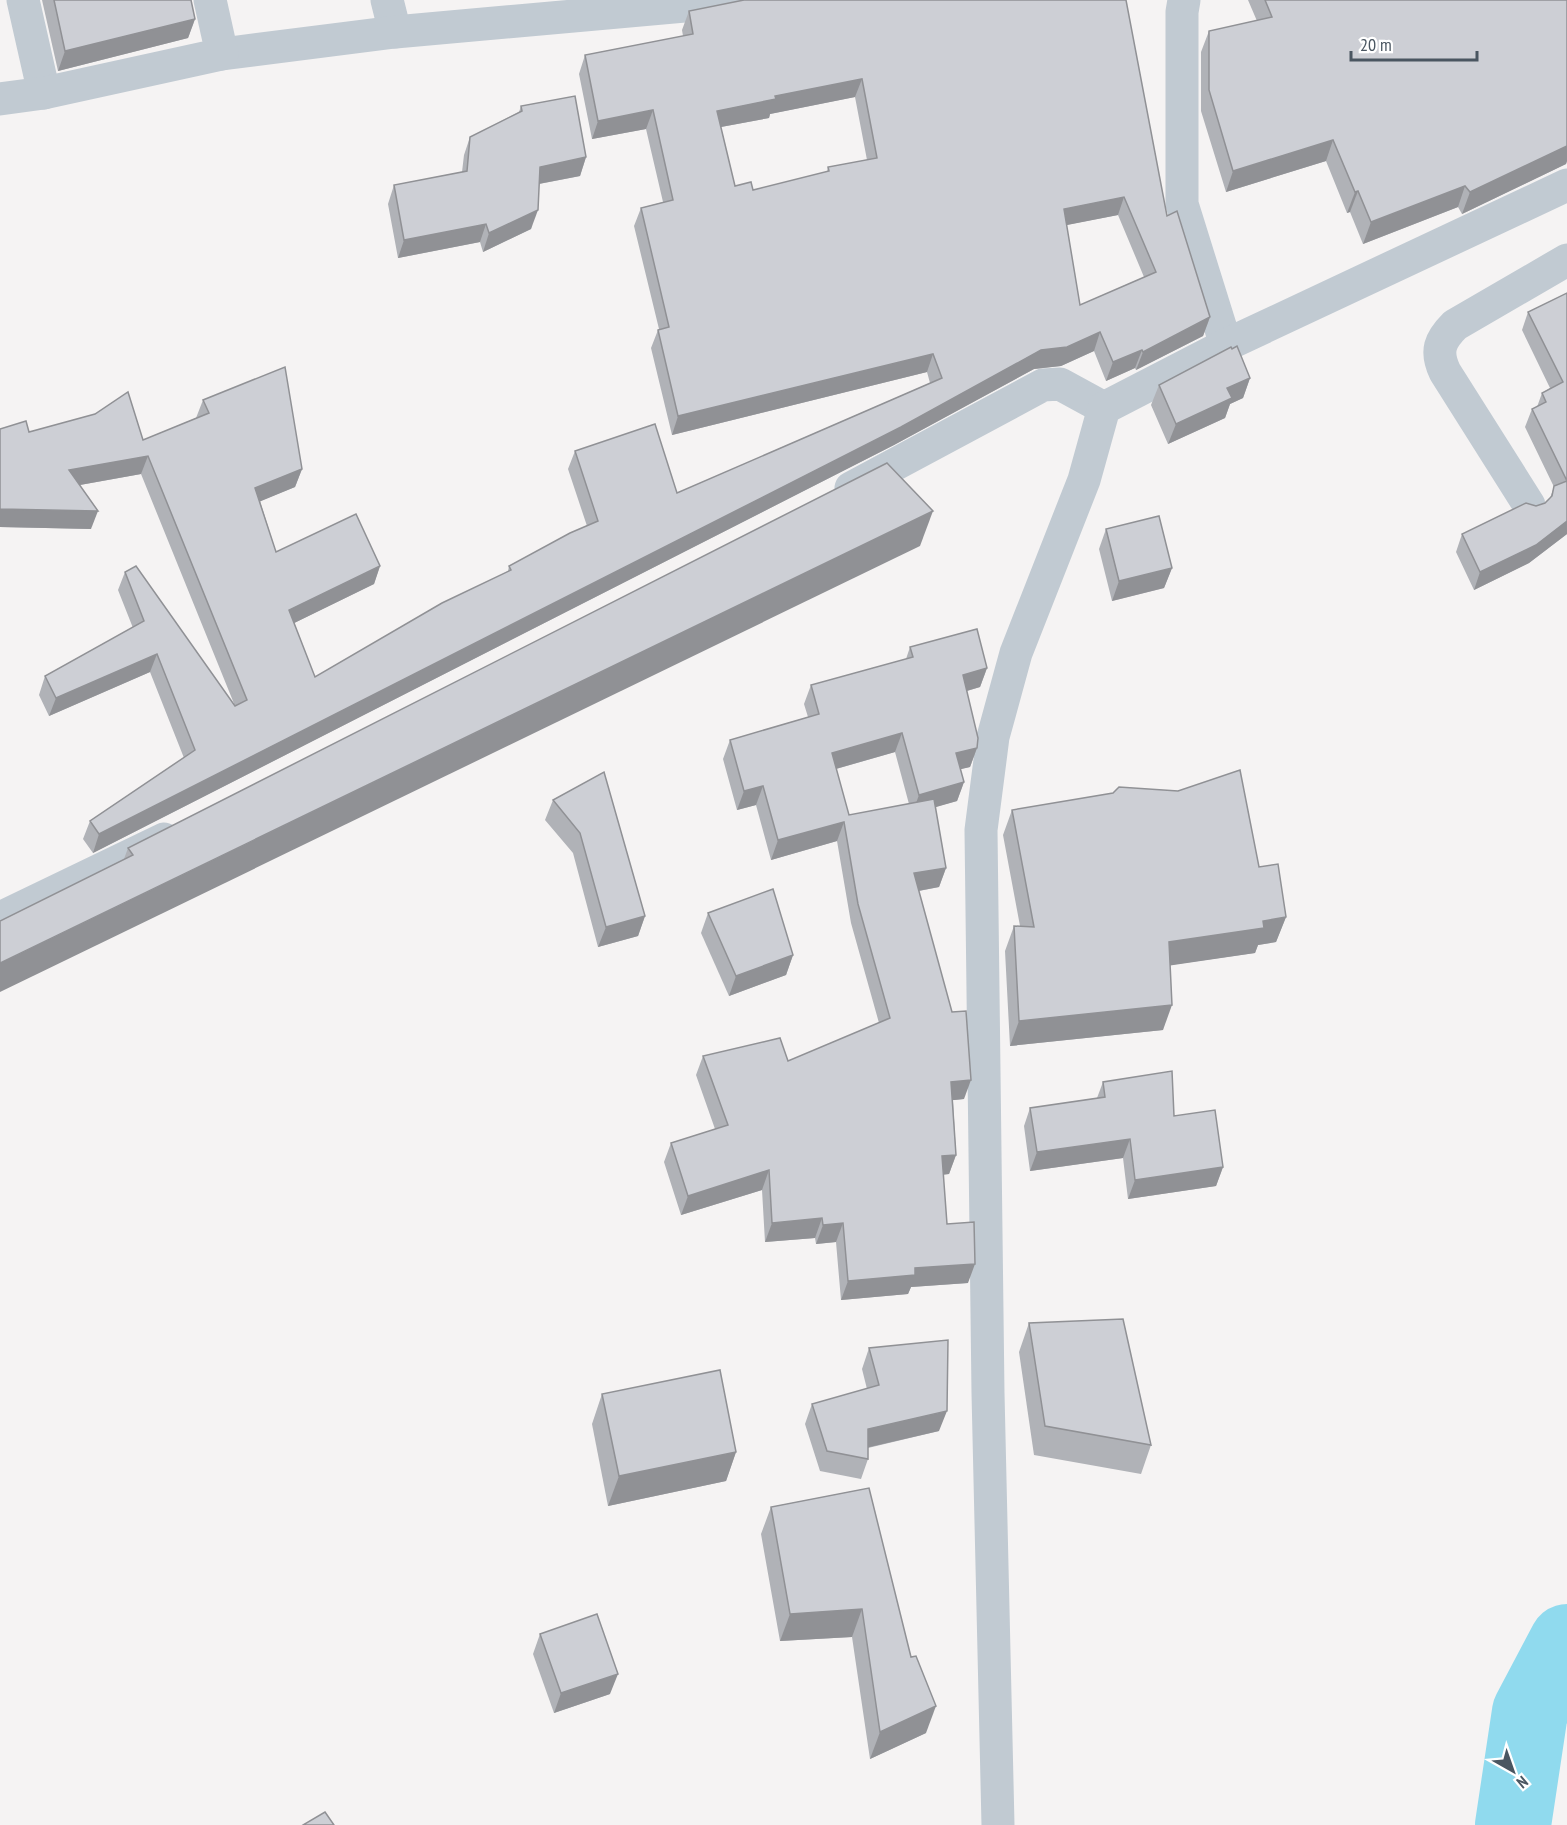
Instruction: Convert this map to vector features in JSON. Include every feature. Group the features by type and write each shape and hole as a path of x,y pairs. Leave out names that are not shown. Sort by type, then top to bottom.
{"street":[{"path":"23,0 44,93"},
{"path":"210,0 222,54"},
{"path":"387,0 395,32"},
{"path":"1,95 44,93 222,54 395,32 732,0"},
{"path":"1184,0 1182,12 1182,204 1226,345"},
{"path":"998,1825 988,1393 981,830 993,737 1016,653 1084,480 1104,408 1226,345 1567,185"},
{"path":"1529,505 1445,372 1441,364 1441,345 1444,336 1455,326 1567,260"},
{"path":"829,499 903,462 1043,384 1060,384 1104,408"},
{"path":"0,918 195,823"}],"building":[{"path":"54,0 191,0 195,19 65,51"},
{"path":"744,0 1126,0 1167,216 1177,211 1210,317 1143,352 1142,350 1113,362 1100,332 1067,347 1041,350 901,427 99,834 90,821 195,750 157,654 56,698 45,676 144,621 125,572 136,566 235,706 247,700 148,456 69,470 98,511 0,509 0,429 26,421 29,432 95,414 128,392 143,440 209,413 203,400 285,367 302,469 255,488 276,552 356,514 380,566 289,610 315,677 442,603 511,570 509,566 570,533 598,521 575,451 655,424 677,493 942,378 933,354 678,416 658,330 669,327 641,208 673,200 653,110 598,121 585,55 693,34 689,11","holes":["862,79 877,158 828,167 829,171 753,190 751,182 735,186 717,111 776,99 775,96","1124,197 1156,272 1080,305 1064,209"]},
{"path":"1265,0 1567,0 1567,146 1470,192 1465,186 1371,222 1358,191 1355,192 1333,140 1233,171 1209,90 1209,31 1272,17"},
{"path":"575,96 586,157 540,167 538,210 489,233 486,224 404,240 394,185 467,171 470,137 522,111 521,106"},
{"path":"1567,293 1567,481 1532,409 1546,402 1542,393 1563,382 1528,312"},
{"path":"1237,346 1250,378 1227,388 1232,398 1176,424 1159,385"},
{"path":"887,463 933,511 0,963 0,921 133,855 128,848"},
{"path":"1567,481 1567,521 1536,545 1480,572 1462,534 1526,503 1536,506 1545,503 1552,496 1554,486"},
{"path":"1159,516 1172,568 1119,581 1106,529"},
{"path":"977,629 987,668 963,675 978,738 977,748 956,753 964,782 919,795 902,733 832,753 849,815 934,799 946,868 914,873 952,1012 966,1011 971,1080 951,1082 956,1155 942,1156 947,1224 974,1222 975,1264 915,1268 915,1275 848,1281 843,1223 823,1225 822,1218 772,1223 769,1170 688,1196 671,1143 728,1125 703,1056 780,1038 788,1061 890,1018 858,904 844,822 778,840 763,786 744,791 730,740 819,714 811,685 913,657 910,647"},
{"path":"1240,770 1259,867 1278,864 1286,917 1263,921 1264,928 1169,942 1172,1005 1019,1021 1014,926 1034,927 1012,810 1113,793 1119,787 1178,791"},
{"path":"604,772 645,916 606,927 580,833 553,800"},
{"path":"773,889 793,955 736,976 708,913"},
{"path":"1172,1071 1174,1116 1215,1110 1223,1167 1135,1180 1130,1139 1037,1152 1030,1108 1105,1097 1103,1082"},
{"path":"1123,1319 1151,1445 1045,1426 1029,1323"},
{"path":"948,1340 947,1411 868,1429 868,1459 827,1451 812,1404 879,1385 869,1348"},
{"path":"720,1370 736,1452 619,1476 602,1394"},
{"path":"869,1488 911,1657 916,1656 936,1706 880,1732 862,1609 790,1614 771,1507"},
{"path":"597,1614 618,1674 561,1693 540,1634"},
{"path":"325,1812 334,1825 303,1825"}],"waterway":[{"path":"1513,1825 1530,1712 1567,1642"}]}
